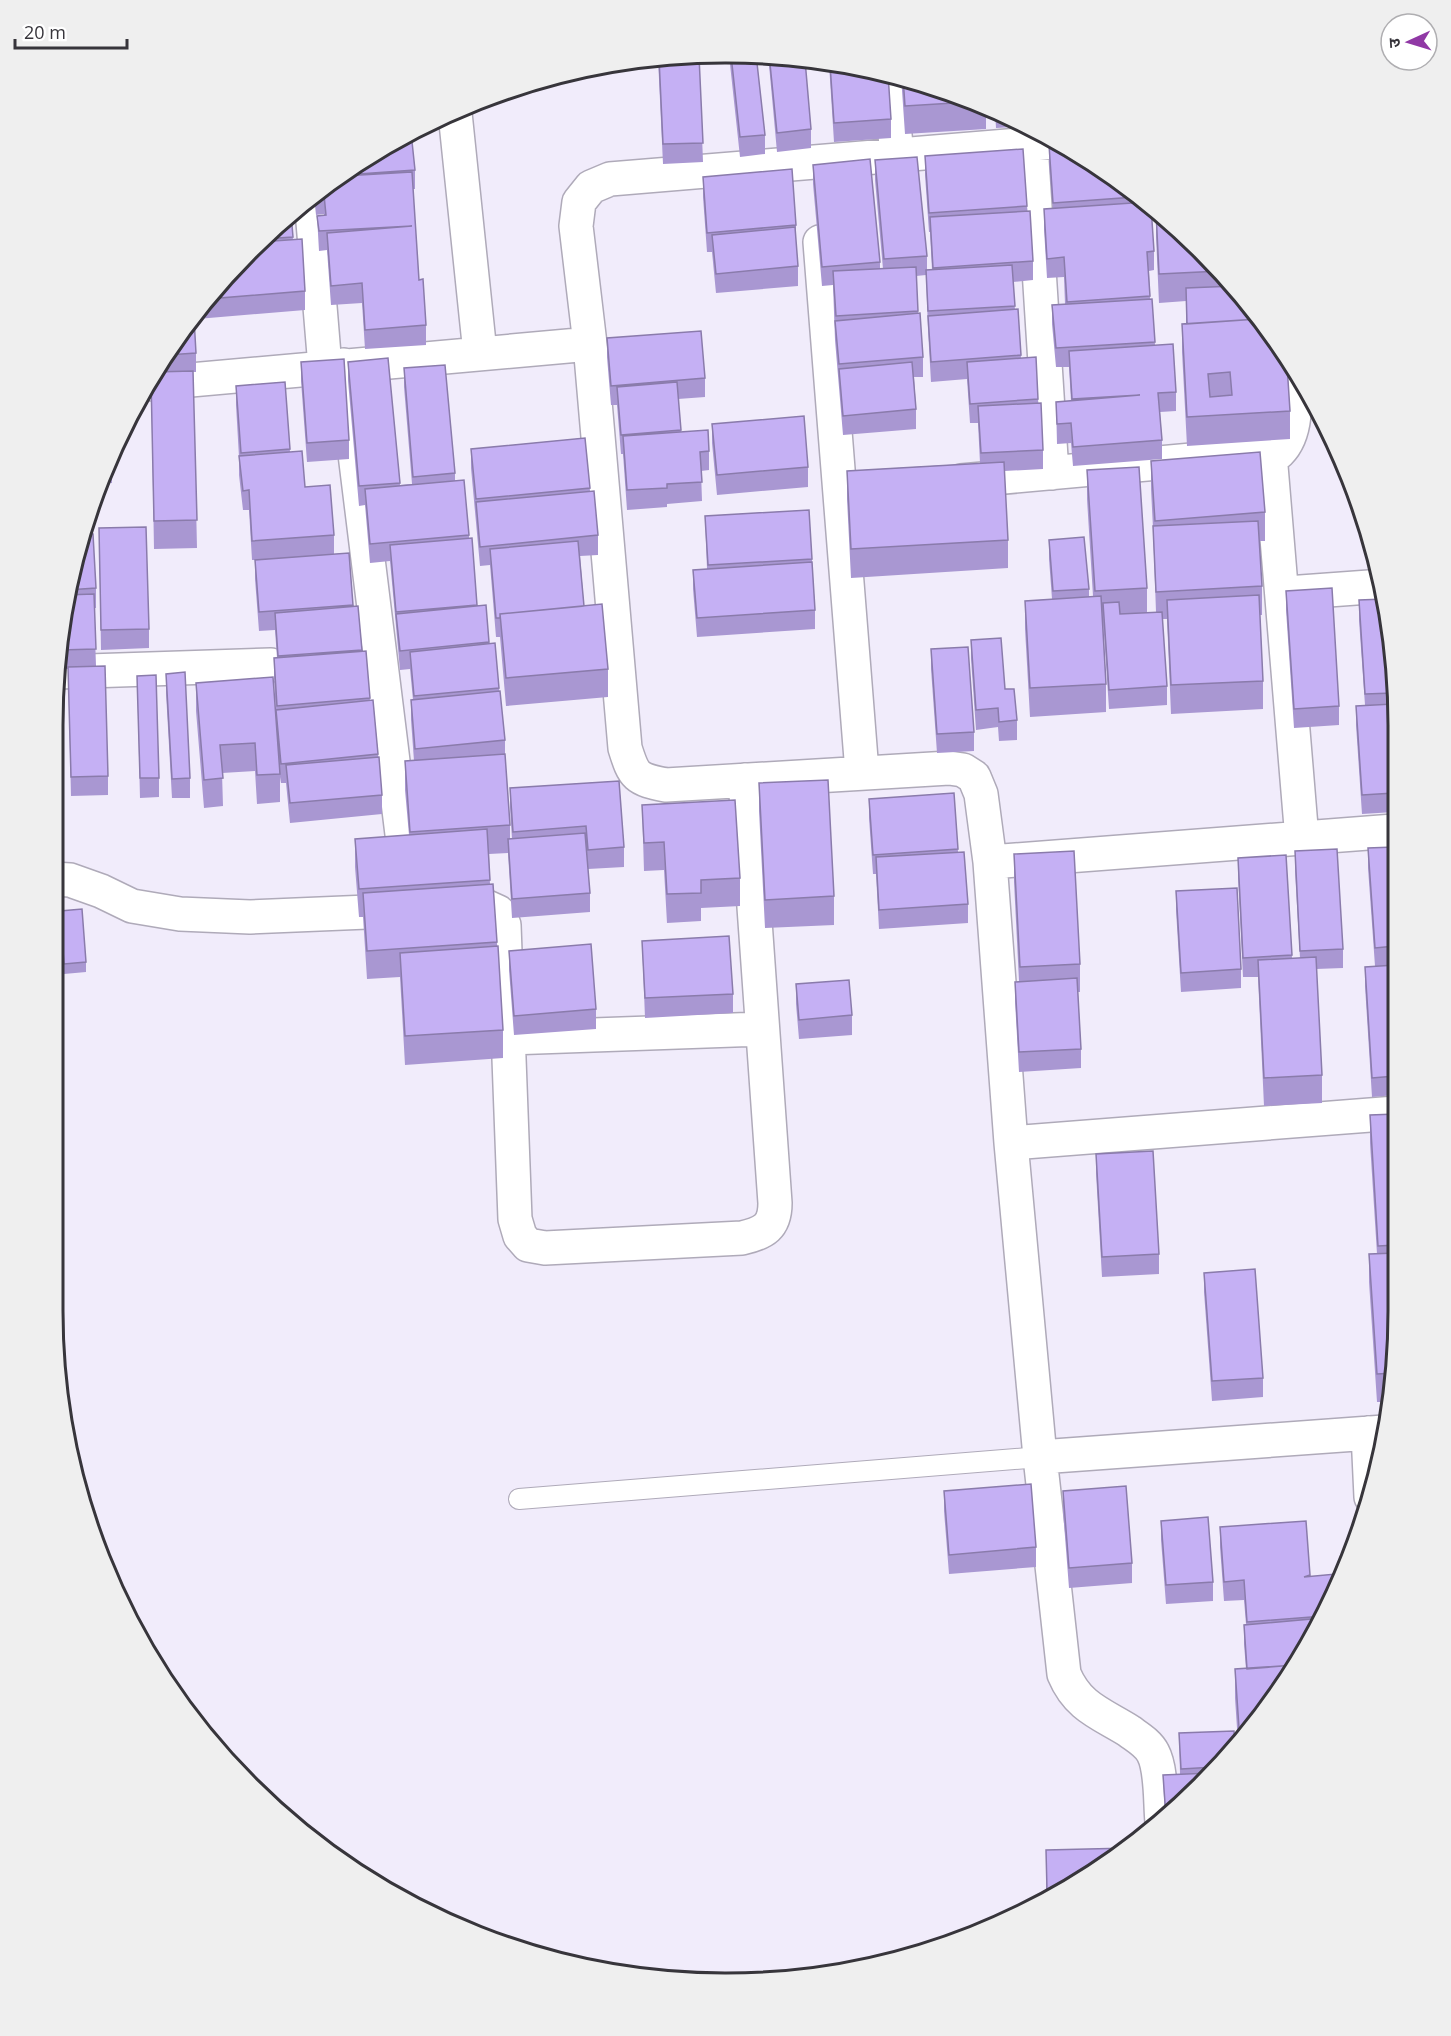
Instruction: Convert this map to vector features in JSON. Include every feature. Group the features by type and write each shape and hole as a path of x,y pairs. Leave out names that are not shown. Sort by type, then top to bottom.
{"street":[{"path":"890,84 897,155"},
{"path":"456,120 480,353"},
{"path":"1041,143 897,155 815,186 610,179 591,187 579,202 576,226 590,344 625,748 632,771 645,780 666,785 949,768 963,770 974,777 981,794 990,862 1011,1143 1040,1457 1064,1674 1071,1690 1087,1706 1142,1740 1153,1752 1158,1769 1161,1810"},
{"path":"1043,144 1052,473"},
{"path":"815,186 852,491 862,772"},
{"path":"313,207 402,834"},
{"path":"159,383 590,344"},
{"path":"934,484 1279,452 1287,445 1293,426 1296,390"},
{"path":"1270,454 1302,839"},
{"path":"1282,594 1373,587"},
{"path":"65,672 272,665"},
{"path":"63,880 101,891 132,906 180,914 250,917 487,907 498,912 504,925 515,1219 520,1236 528,1245 545,1248 742,1238 768,1228 775,1216 745,780"},
{"path":"990,862 1388,832"},
{"path":"509,1038 762,1029"},
{"path":"1011,1143 1388,1114"},
{"path":"1040,1457 1376,1432"}],"lane":[{"path":"519,1499 1040,1457"}],"building":[{"path":"732,63 757,64 765,135 740,137"},
{"path":"699,64 703,143 663,144 659,67"},
{"path":"770,64 806,68 811,129 777,133"},
{"path":"831,72 889,84 891,119 834,123"},
{"path":"904,88 952,103 905,106"},
{"path":"412,142 415,170 359,174"},
{"path":"1049,148 1126,198 1053,203"},
{"path":"1023,149 1027,206 929,213 925,156"},
{"path":"917,157 927,256 884,259 875,160"},
{"path":"870,159 880,262 822,267 813,165"},
{"path":"792,169 796,225 707,233 703,177"},
{"path":"412,172 419,280 423,279 426,325 365,330 362,283 331,286 327,233 412,226 319,231 317,216 326,215 324,198 357,175"},
{"path":"1133,203 1152,219 1154,251 1147,252 1150,296 1067,302 1064,257 1047,259 1044,209"},
{"path":"1030,211 1033,261 933,268 930,217"},
{"path":"1157,223 1208,272 1159,274"},
{"path":"292,225 293,237 277,238"},
{"path":"795,227 798,266 716,274 712,235"},
{"path":"302,239 305,291 220,298 257,257 274,241"},
{"path":"1012,265 1015,306 928,311 926,270"},
{"path":"916,267 918,311 836,316 833,271"},
{"path":"1222,287 1249,320 1187,324 1186,288"},
{"path":"1152,299 1155,342 1056,348 1052,305"},
{"path":"1018,309 1021,355 931,362 928,316"},
{"path":"920,313 923,357 839,364 835,321"},
{"path":"1249,320 1288,376 1290,411 1187,417 1182,324","holes":["1230,372 1232,395 1210,397 1208,374"]},
{"path":"195,329 196,353 177,354"},
{"path":"701,331 705,378 611,386 607,338"},
{"path":"1173,344 1176,392 1158,393 1162,440 1073,447 1071,423 1057,424 1056,402 1140,395 1072,399 1069,351"},
{"path":"1036,357 1038,399 970,404 967,362"},
{"path":"388,358 400,483 359,486 348,362"},
{"path":"344,359 349,440 307,443 301,362"},
{"path":"912,362 916,409 843,416 839,369"},
{"path":"445,365 455,473 413,477 404,368"},
{"path":"193,371 197,520 154,521 151,395 166,372"},
{"path":"285,382 290,449 241,453 236,386"},
{"path":"677,382 681,430 621,435 617,387"},
{"path":"1041,403 1043,450 981,453 978,406"},
{"path":"804,416 808,467 717,475 712,424"},
{"path":"708,430 709,451 700,452 702,482 667,484 667,488 627,490 623,436"},
{"path":"585,438 590,488 476,499 471,449"},
{"path":"302,451 305,487 330,485 334,535 252,541 249,490 243,491 239,456"},
{"path":"1260,452 1265,512 1155,521 1151,461"},
{"path":"1004,462 1008,540 851,549 847,471"},
{"path":"1139,467 1147,588 1095,591 1087,470"},
{"path":"464,480 469,535 370,544 365,489"},
{"path":"594,491 598,535 480,547 476,502"},
{"path":"809,510 812,559 708,565 705,516"},
{"path":"1258,521 1262,586 1156,592 1153,526"},
{"path":"146,527 149,629 101,630 99,528"},
{"path":"92,534 93,534 96,588 78,589"},
{"path":"1084,537 1089,589 1053,591 1049,540"},
{"path":"472,538 477,605 396,612 390,545"},
{"path":"578,541 584,606 500,614 500,618 496,618 490,549"},
{"path":"349,553 353,605 259,612 255,560"},
{"path":"812,562 815,610 697,618 693,570"},
{"path":"1332,588 1339,706 1294,709 1286,591"},
{"path":"94,594 96,649 68,650 76,595"},
{"path":"1259,595 1263,681 1171,685 1167,600"},
{"path":"1101,596 1106,684 1030,688 1025,601"},
{"path":"1376,599 1387,693 1365,694 1359,600"},
{"path":"1119,602 1120,614 1162,612 1167,686 1109,690 1103,603"},
{"path":"602,604 608,669 506,678 500,614"},
{"path":"486,605 489,642 400,651 396,614"},
{"path":"358,606 362,650 278,656 275,613"},
{"path":"1001,638 1005,689 1014,689 1017,720 999,722 998,708 976,710 971,640"},
{"path":"495,643 499,688 414,696 410,652"},
{"path":"968,647 974,732 937,734 931,649"},
{"path":"366,651 370,698 277,706 274,658"},
{"path":"105,666 108,776 71,777 68,667"},
{"path":"185,672 190,778 172,779 166,674"},
{"path":"156,675 159,778 140,778 137,676"},
{"path":"273,677 280,774 257,775 255,743 220,745 223,778 204,780 196,683"},
{"path":"500,691 505,740 415,749 411,700"},
{"path":"373,700 378,754 281,764 276,710"},
{"path":"1388,704 1388,793 1362,795 1356,706"},
{"path":"505,754 510,825 410,832 405,761"},
{"path":"379,757 382,795 290,803 286,765"},
{"path":"828,780 834,896 765,900 759,783"},
{"path":"619,781 624,847 588,850 586,826 513,832 510,788"},
{"path":"954,793 958,849 873,855 869,799"},
{"path":"735,800 740,878 701,880 701,893 667,894 664,842 644,843 642,805"},
{"path":"487,829 490,880 359,889 355,839"},
{"path":"585,833 590,893 512,899 508,839"},
{"path":"1388,847 1388,947 1375,948 1368,848"},
{"path":"1337,849 1343,949 1300,951 1295,851"},
{"path":"1074,851 1080,964 1020,967 1014,854"},
{"path":"964,852 968,904 879,910 876,857"},
{"path":"1286,855 1292,955 1243,958 1238,858"},
{"path":"493,884 497,942 367,951 363,893"},
{"path":"1237,888 1241,969 1181,973 1176,891"},
{"path":"82,909 86,962 64,964 63,911"},
{"path":"729,936 733,994 645,998 642,941"},
{"path":"591,944 596,1009 514,1016 509,951"},
{"path":"498,946 503,1030 405,1036 400,953"},
{"path":"1316,957 1322,1075 1264,1078 1258,960"},
{"path":"1388,965 1388,1077 1372,1078 1365,967"},
{"path":"1077,978 1081,1049 1019,1052 1015,982"},
{"path":"849,980 852,1015 799,1020 796,984"},
{"path":"1388,1114 1388,1245 1378,1246 1370,1115"},
{"path":"1153,1151 1159,1254 1102,1257 1096,1154"},
{"path":"1388,1253 1385,1374 1377,1374 1369,1254"},
{"path":"1255,1269 1263,1378 1212,1381 1204,1273"},
{"path":"1031,1484 1036,1547 949,1555 944,1491"},
{"path":"1126,1486 1132,1563 1069,1568 1063,1491"},
{"path":"1208,1517 1213,1582 1166,1585 1161,1521"},
{"path":"1306,1521 1310,1575 1304,1577 1333,1574 1313,1617 1247,1622 1244,1580 1224,1582 1220,1527"},
{"path":"1312,1619 1284,1666 1247,1669 1244,1625"},
{"path":"1284,1666 1240,1728 1239,1728 1235,1669"},
{"path":"1234,1731 1234,1734 1205,1768 1181,1769 1179,1733"},
{"path":"1199,1773 1165,1806 1163,1775"},
{"path":"1112,1848 1047,1890 1046,1850"}]}
